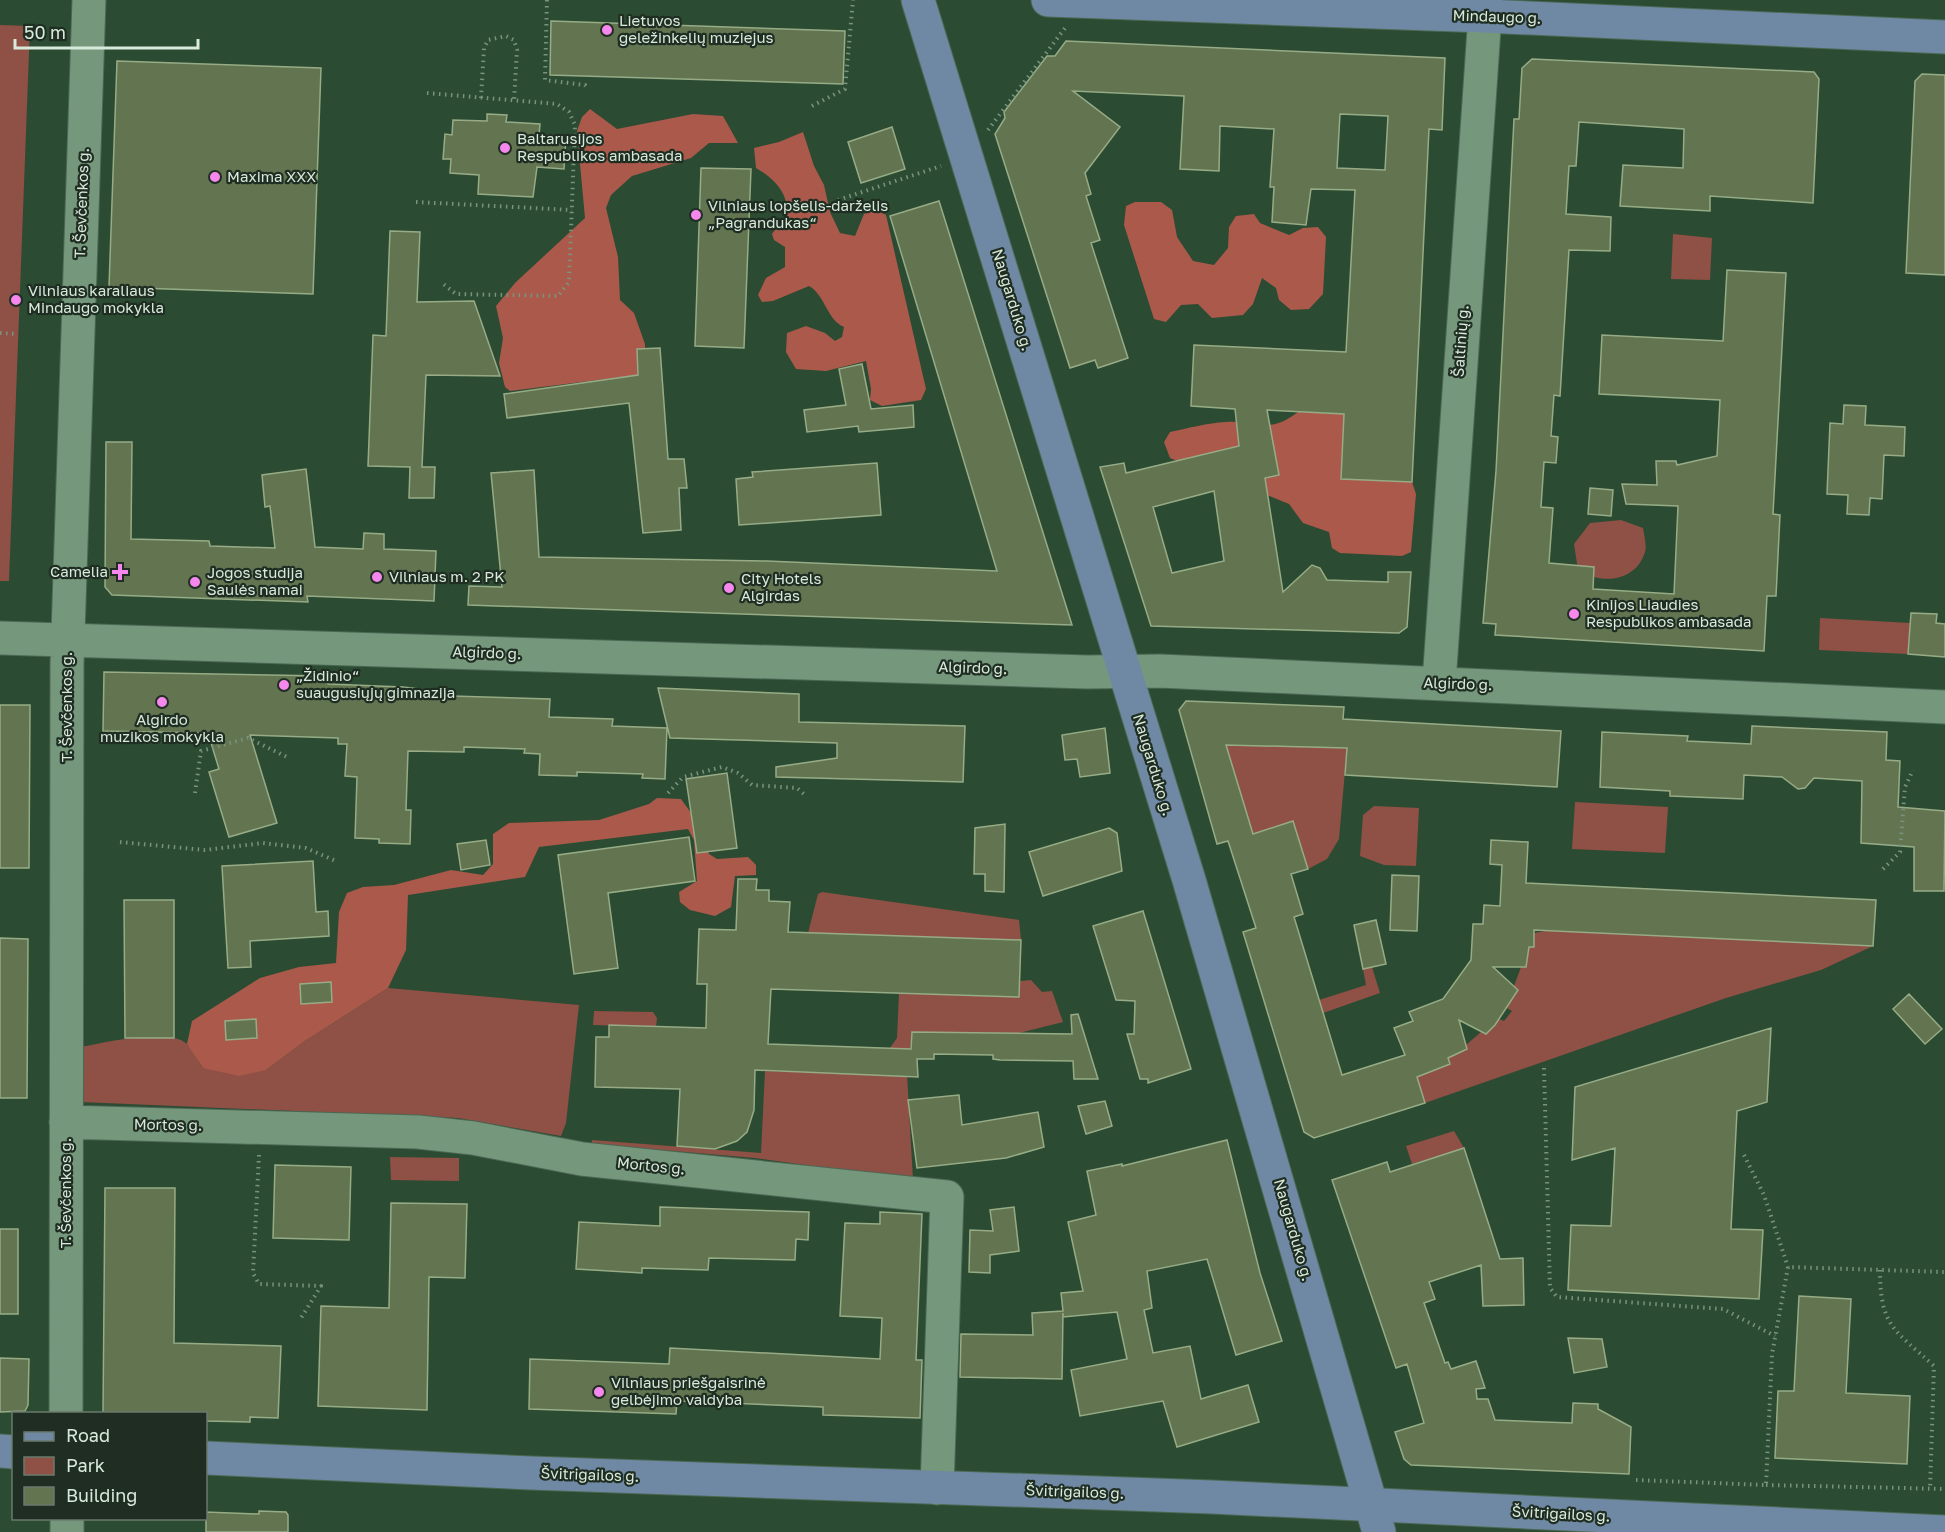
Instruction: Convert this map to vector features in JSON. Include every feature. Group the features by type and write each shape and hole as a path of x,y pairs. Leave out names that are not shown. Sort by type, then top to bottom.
{"main road":[{"name":"Naugarduko g.","path":"918,0 968,157 1254,1098 1375,1518"},
{"name":"Mindaugo g.","path":"1048,0 1486,8 1945,37"},
{"name":"Švitrigailos g.","path":"207,1458 937,1488 1375,1518 1945,1532"}],"street":[{"name":"T. Ševčenkos g.","path":"66,1412 68,640 89,0"},
{"name":"Šaltinių g.","path":"1439,683 1486,8"},
{"name":"Algirdo g.","path":"0,638 1124,671 1439,683 1945,707"},
{"name":"Mortos g.","path":"66,1122 418,1132 473,1138 582,1159 947,1197 937,1488"}],"path":[{"path":"547,0 544,80 585,85 588,89"},
{"path":"812,106 845,89 853,0"},
{"path":"838,200 968,157 1086,1"},
{"path":"481,98 484,48 488,40 506,36 514,40 517,50 514,101"},
{"path":"427,93 557,104 569,112 576,125 569,282 558,296 456,294 442,283"},
{"path":"416,202 572,210"},
{"path":"0,333 16,334"},
{"path":"195,793 201,752 248,738 289,758"},
{"path":"668,793 683,777 722,767 738,773 752,785 797,788 805,795"},
{"path":"1883,868 1900,852 1905,787 1913,770"},
{"path":"120,842 205,850 263,843 306,848 338,862"},
{"path":"1544,1068 1550,1288 1557,1298 1723,1309 1775,1336"},
{"path":"260,1127 253,1273 259,1284 321,1286 302,1318"},
{"path":"1744,1155 1764,1195 1788,1267 1775,1336 1766,1485"},
{"path":"1788,1267 1945,1272"},
{"path":"1880,1270 1880,1299 1890,1326 1934,1366 1930,1489"},
{"path":"1636,1480 1945,1489"}],"green space":[{"name":"Vilniaus karaliaus Mindaugo mokykla","path":"0,25 30,26 9,581 0,581"},
{"path":"1673,234 1712,238 1710,280 1671,279"},
{"path":"1621,520 1643,528 1645,552 1634,570 1617,578 1607,579 1587,575 1578,570 1574,544 1590,523"},
{"path":"1820,618 1910,623 1908,654 1819,650"},
{"path":"1218,734 1347,748 1339,839 1327,859 1308,869 1293,821 1253,834 1238,785"},
{"path":"1575,802 1668,807 1665,853 1572,849"},
{"path":"1374,806 1419,808 1416,866 1384,865 1360,856 1363,815"},
{"path":"822,892 1019,920 1021,940 808,933 818,894"},
{"path":"1551,930 1873,946 1821,970 1726,998 1425,1103 1415,1069 1450,1063 1448,1058 1467,1049 1466,1045 1481,1032 1486,1034 1499,1019 1504,1021 1512,1011 1507,1008 1518,990 1514,986 1521,967 1526,967 1529,947 1534,946 1534,933"},
{"path":"1372,967 1380,993 1323,1013 1319,1000 1366,985 1363,969"},
{"path":"1031,980 1042,992 1052,991 1063,1022 1019,1033 912,1032 907,1074 913,1180 755,1158 592,1144 592,1140 761,1153 765,1071 889,1075 890,1048 897,1038 899,993"},
{"path":"388,988 579,1005 566,1123 561,1136 458,1118 81,1102 81,1047 151,1036 166,1037 178,1039 187,1044 203,1068 266,1070 305,1041"},
{"path":"594,1011 653,1012 657,1018 656,1027 593,1025"},
{"path":"1454,1131 1464,1148 1412,1164 1406,1146"},
{"path":"390,1157 459,1158 459,1181 391,1180"}],"shaded area":[{"path":"590,109 617,129 693,114 723,116 738,143 709,143 691,158 632,176 611,195 606,208 618,257 620,300 634,313 645,344 645,349 637,350 638,375 510,391 505,387 499,363 503,338 496,306 516,282 585,218 577,131 582,117"},
{"path":"803,132 814,166 824,185 830,212 840,233 855,236 864,214 877,210 886,215 926,389 921,400 882,406 870,400 871,389 866,361 826,371 796,369 786,352 787,333 806,326 825,333 835,341 842,337 844,327 838,324 819,295 809,286 773,301 762,302 758,295 766,278 785,267 785,247 774,240 772,234 785,217 787,206 778,186 756,168 754,148 779,142"},
{"path":"1135,202 1161,202 1172,210 1177,237 1193,261 1214,265 1228,248 1229,227 1236,216 1254,214 1260,223 1289,235 1303,228 1318,227 1326,237 1323,294 1309,309 1291,310 1279,300 1276,288 1262,278 1253,304 1243,315 1212,318 1198,304 1181,305 1166,322 1154,319 1124,225 1126,206"},
{"path":"1298,412 1344,414 1341,479 1412,482 1416,494 1411,552 1402,556 1340,553 1332,548 1329,532 1303,523 1289,504 1267,495 1239,446 1177,461 1170,458 1164,442 1170,432 1226,422 1270,425 1288,419"},
{"path":"657,798 681,799 694,817 709,854 717,859 748,857 756,865 756,875 735,876 731,907 715,916 690,910 680,902 679,892 697,881 694,840 688,829 539,847 525,877 408,895 406,950 388,988 305,1041 266,1070 239,1076 203,1068 187,1044 192,1021 260,978 299,967 336,963 339,912 347,893 363,887 394,885 451,870 483,875 493,864 493,834 509,823 599,820 649,804"}],"building":[{"path":"551,21 845,31 843,84 550,75"},
{"path":"1066,41 1445,58 1442,130 1429,129 1412,482 1341,479 1344,414 1267,410 1279,475 1265,478 1283,592 1312,565 1320,568 1327,580 1388,582 1388,572 1411,572 1407,627 1399,633 1151,626 1100,467 1124,463 1126,473 1239,446 1235,409 1191,406 1194,345 1346,352 1355,190 1311,189 1306,225 1272,222 1274,187 1270,187 1274,129 1220,126 1219,171 1180,169 1184,96 1073,91 1120,127 1085,173 1091,194 1086,196 1100,240 1091,243 1128,358 1098,368 1095,360 1070,368 995,134 1005,118 1004,112 1047,56 1055,56","holes":["1340,114 1388,116 1385,170 1337,168","1214,491 1224,561 1172,573 1153,507"]},
{"path":"1532,59 1814,72 1819,79 1813,203 1710,196 1710,211 1620,206 1623,165 1683,168 1684,129 1579,122 1576,166 1569,166 1566,214 1611,217 1610,251 1569,250 1560,396 1554,395 1551,436 1558,437 1556,463 1544,462 1541,507 1553,508 1549,563 1594,567 1593,589 1674,594 1678,506 1626,504 1622,484 1657,485 1656,461 1676,461 1677,465 1717,456 1720,400 1599,394 1602,335 1723,341 1727,270 1786,273 1773,514 1780,515 1776,596 1767,596 1764,651 1495,635 1496,624 1483,623 1496,471 1514,119 1519,119 1522,68"},
{"name":"Maxima XXX","path":"117,61 321,68 313,294 109,287"},
{"path":"1922,74 1945,75 1945,275 1906,273 1915,81"},
{"name":"Baltarusijos Respublikos ambasada","path":"487,114 507,115 506,122 540,124 539,135 566,136 564,169 537,167 533,197 478,194 479,175 450,173 451,159 443,159 445,134 452,135 453,120 487,121"},
{"path":"892,127 905,169 861,183 848,142"},
{"path":"701,168 751,169 744,348 695,346"},
{"path":"939,201 1072,625 468,605 469,586 502,587 491,473 534,470 539,557 767,561 997,571 890,216"},
{"path":"390,231 420,232 417,302 474,301 500,376 426,375 422,467 435,467 434,498 409,498 410,467 368,466 373,335 386,336"},
{"path":"660,348 668,459 684,459 687,488 679,488 681,530 643,533 629,403 507,418 504,394 638,375 637,349"},
{"path":"862,364 871,409 913,405 914,427 859,432 858,426 807,432 804,410 846,405 839,369"},
{"path":"1844,405 1866,406 1865,425 1905,427 1904,456 1884,455 1882,499 1870,498 1869,515 1847,514 1848,495 1827,494 1830,423 1843,424"},
{"path":"106,442 132,442 131,539 209,541 210,546 275,548 270,506 265,507 262,475 306,469 315,547 363,549 364,533 384,534 384,549 436,551 434,601 307,596 308,602 112,595 105,587"},
{"path":"877,463 881,515 739,525 736,479 753,477 752,472"},
{"path":"1590,488 1613,490 1611,516 1588,514"},
{"path":"1911,613 1937,614 1936,623 1945,624 1945,657 1908,654"},
{"path":"104,672 326,676 328,684 403,687 419,689 419,695 550,699 549,717 613,719 612,726 667,728 665,779 642,778 643,774 577,772 577,776 539,775 540,754 524,753 525,749 464,747 464,752 408,751 406,810 411,810 410,844 379,843 379,839 355,838 357,777 345,776 347,744 338,744 338,738 250,735 277,823 229,837 209,772 219,769 208,733 103,731"},
{"path":"658,688 799,694 799,722 965,726 963,782 776,777 776,767 837,758 837,743 670,738"},
{"path":"1186,701 1344,707 1343,719 1561,731 1557,787 1345,775 1347,748 1226,745 1253,834 1293,821 1308,869 1291,874 1303,914 1294,917 1342,1075 1405,1055 1394,1028 1413,1021 1409,1012 1443,999 1471,960 1473,924 1483,924 1484,905 1500,906 1502,865 1490,864 1491,840 1528,842 1526,883 1876,900 1873,946 1534,930 1534,947 1529,947 1526,967 1493,967 1518,990 1495,1025 1486,1034 1459,1020 1467,1049 1448,1058 1450,1064 1417,1077 1425,1103 1314,1138 1304,1132 1243,932 1256,928 1228,841 1217,844 1179,710"},
{"path":"0,705 30,705 29,868 0,868"},
{"path":"1752,726 1887,732 1886,760 1900,761 1898,807 1945,811 1944,891 1914,891 1914,847 1861,843 1862,781 1814,778 1805,788 1798,789 1782,777 1744,775 1743,799 1670,796 1670,791 1600,787 1602,732 1688,736 1687,741 1751,744"},
{"path":"1105,728 1110,773 1080,777 1077,759 1065,760 1062,735"},
{"path":"727,773 737,848 697,853 686,779"},
{"path":"1005,824 1004,892 985,891 985,874 974,874 975,828"},
{"path":"1109,828 1117,833 1122,871 1043,896 1029,852"},
{"path":"689,837 695,881 608,893 618,968 574,974 558,855"},
{"path":"486,840 490,865 461,870 457,844"},
{"path":"313,861 316,912 328,911 329,936 250,941 251,967 228,968 222,866"},
{"path":"1392,875 1419,876 1417,931 1390,930"},
{"path":"738,879 757,879 756,890 769,890 769,901 790,902 788,932 1021,940 1019,997 771,989 768,1044 911,1049 912,1032 1072,1034 1071,1015 1078,1014 1098,1079 1074,1079 1073,1061 1000,1060 993,1059 993,1055 934,1054 934,1059 917,1059 918,1077 755,1070 754,1110 747,1132 737,1141 715,1149 677,1146 680,1089 595,1087 596,1037 609,1037 609,1025 706,1028 707,984 697,984 699,929 736,930"},
{"path":"124,900 174,900 174,1038 125,1038"},
{"path":"1143,911 1191,1069 1148,1083 1148,1079 1140,1079 1127,1034 1134,1034 1135,1001 1116,1000 1093,926"},
{"path":"1376,920 1386,964 1363,969 1354,925"},
{"path":"0,938 28,939 27,1098 0,1098"},
{"path":"331,982 332,1002 301,1004 300,984"},
{"path":"1909,994 1942,1029 1925,1044 1893,1009"},
{"path":"256,1019 257,1038 226,1040 225,1021"},
{"path":"1771,1028 1767,1102 1737,1111 1731,1229 1763,1230 1759,1299 1568,1290 1571,1225 1611,1226 1615,1148 1572,1160 1575,1087"},
{"path":"959,1095 962,1125 1038,1112 1044,1147 1006,1158 917,1168 908,1100"},
{"path":"1105,1101 1112,1126 1086,1134 1078,1106"},
{"path":"1227,1140 1260,1273 1282,1341 1236,1355 1207,1259 1147,1271 1152,1308 1144,1310 1153,1353 1190,1346 1201,1399 1248,1385 1259,1422 1177,1447 1163,1401 1080,1416 1071,1370 1127,1359 1117,1312 1063,1317 1063,1313 1062,1379 960,1377 961,1334 1033,1335 1032,1313 1063,1311 1061,1293 1083,1291 1068,1222 1096,1215 1087,1171 1122,1164 1122,1166"},
{"path":"1464,1148 1500,1259 1523,1258 1524,1305 1483,1306 1481,1265 1429,1282 1435,1299 1424,1303 1445,1363 1448,1362 1451,1369 1476,1361 1485,1388 1476,1389 1477,1399 1488,1399 1495,1420 1572,1423 1573,1403 1598,1404 1598,1409 1631,1427 1629,1474 1411,1465 1404,1459 1395,1432 1424,1423 1407,1364 1396,1368 1332,1180 1387,1162 1390,1172"},
{"path":"275,1165 351,1167 349,1240 273,1238"},
{"path":"105,1188 175,1188 174,1343 281,1346 278,1418 250,1417 250,1422 207,1421 207,1412 103,1412"},
{"path":"391,1203 467,1204 465,1278 429,1277 427,1410 318,1406 321,1306 389,1308"},
{"path":"660,1207 809,1212 808,1240 796,1239 795,1260 709,1258 708,1270 642,1268 642,1273 576,1269 579,1222 660,1226"},
{"path":"1014,1207 1019,1251 990,1255 990,1273 969,1272 970,1230 993,1231 990,1210"},
{"path":"880,1212 922,1214 916,1360 922,1360 920,1418 823,1415 823,1407 677,1401 676,1414 529,1409 530,1359 669,1364 670,1348 880,1359 882,1318 840,1316 845,1223 880,1224"},
{"path":"0,1229 18,1229 18,1314 0,1314"},
{"path":"1799,1296 1851,1299 1846,1393 1910,1396 1907,1464 1775,1458 1778,1391 1794,1391"},
{"path":"1568,1338 1602,1339 1607,1367 1574,1373"},
{"path":"0,1358 29,1359 28,1405 25,1411 0,1412"},
{"path":"259,1511 286,1512 288,1532 206,1532 207,1512 259,1514"}],"place":[{"name":"Lietuvos geležinkelių muziejus","path":"607,30"},
{"name":"Baltarusijos Respublikos ambasada","path":"505,148"},
{"name":"Maxima XXX","path":"215,177"},
{"name":"Vilniaus lopšelis-darželis „Pagrandukas“","path":"696,215"},
{"name":"Vilniaus karaliaus Mindaugo mokykla","path":"16,300"},
{"name":"Camelia","path":"120,572"},
{"name":"Vilniaus m. 2 PK","path":"377,577"},
{"name":"Jogos studija Saulės namai","path":"195,582"},
{"name":"City Hotels Algirdas","path":"729,588"},
{"name":"Kinijos Liaudies Respublikos ambasada","path":"1574,614"},
{"name":"„Židinio“ suaugusiųjų gimnazija","path":"284,685"},
{"name":"Algirdo muzikos mokykla","path":"162,702"},
{"name":"Vilniaus priešgaisrinė gelbėjimo valdyba","path":"599,1392"}]}
